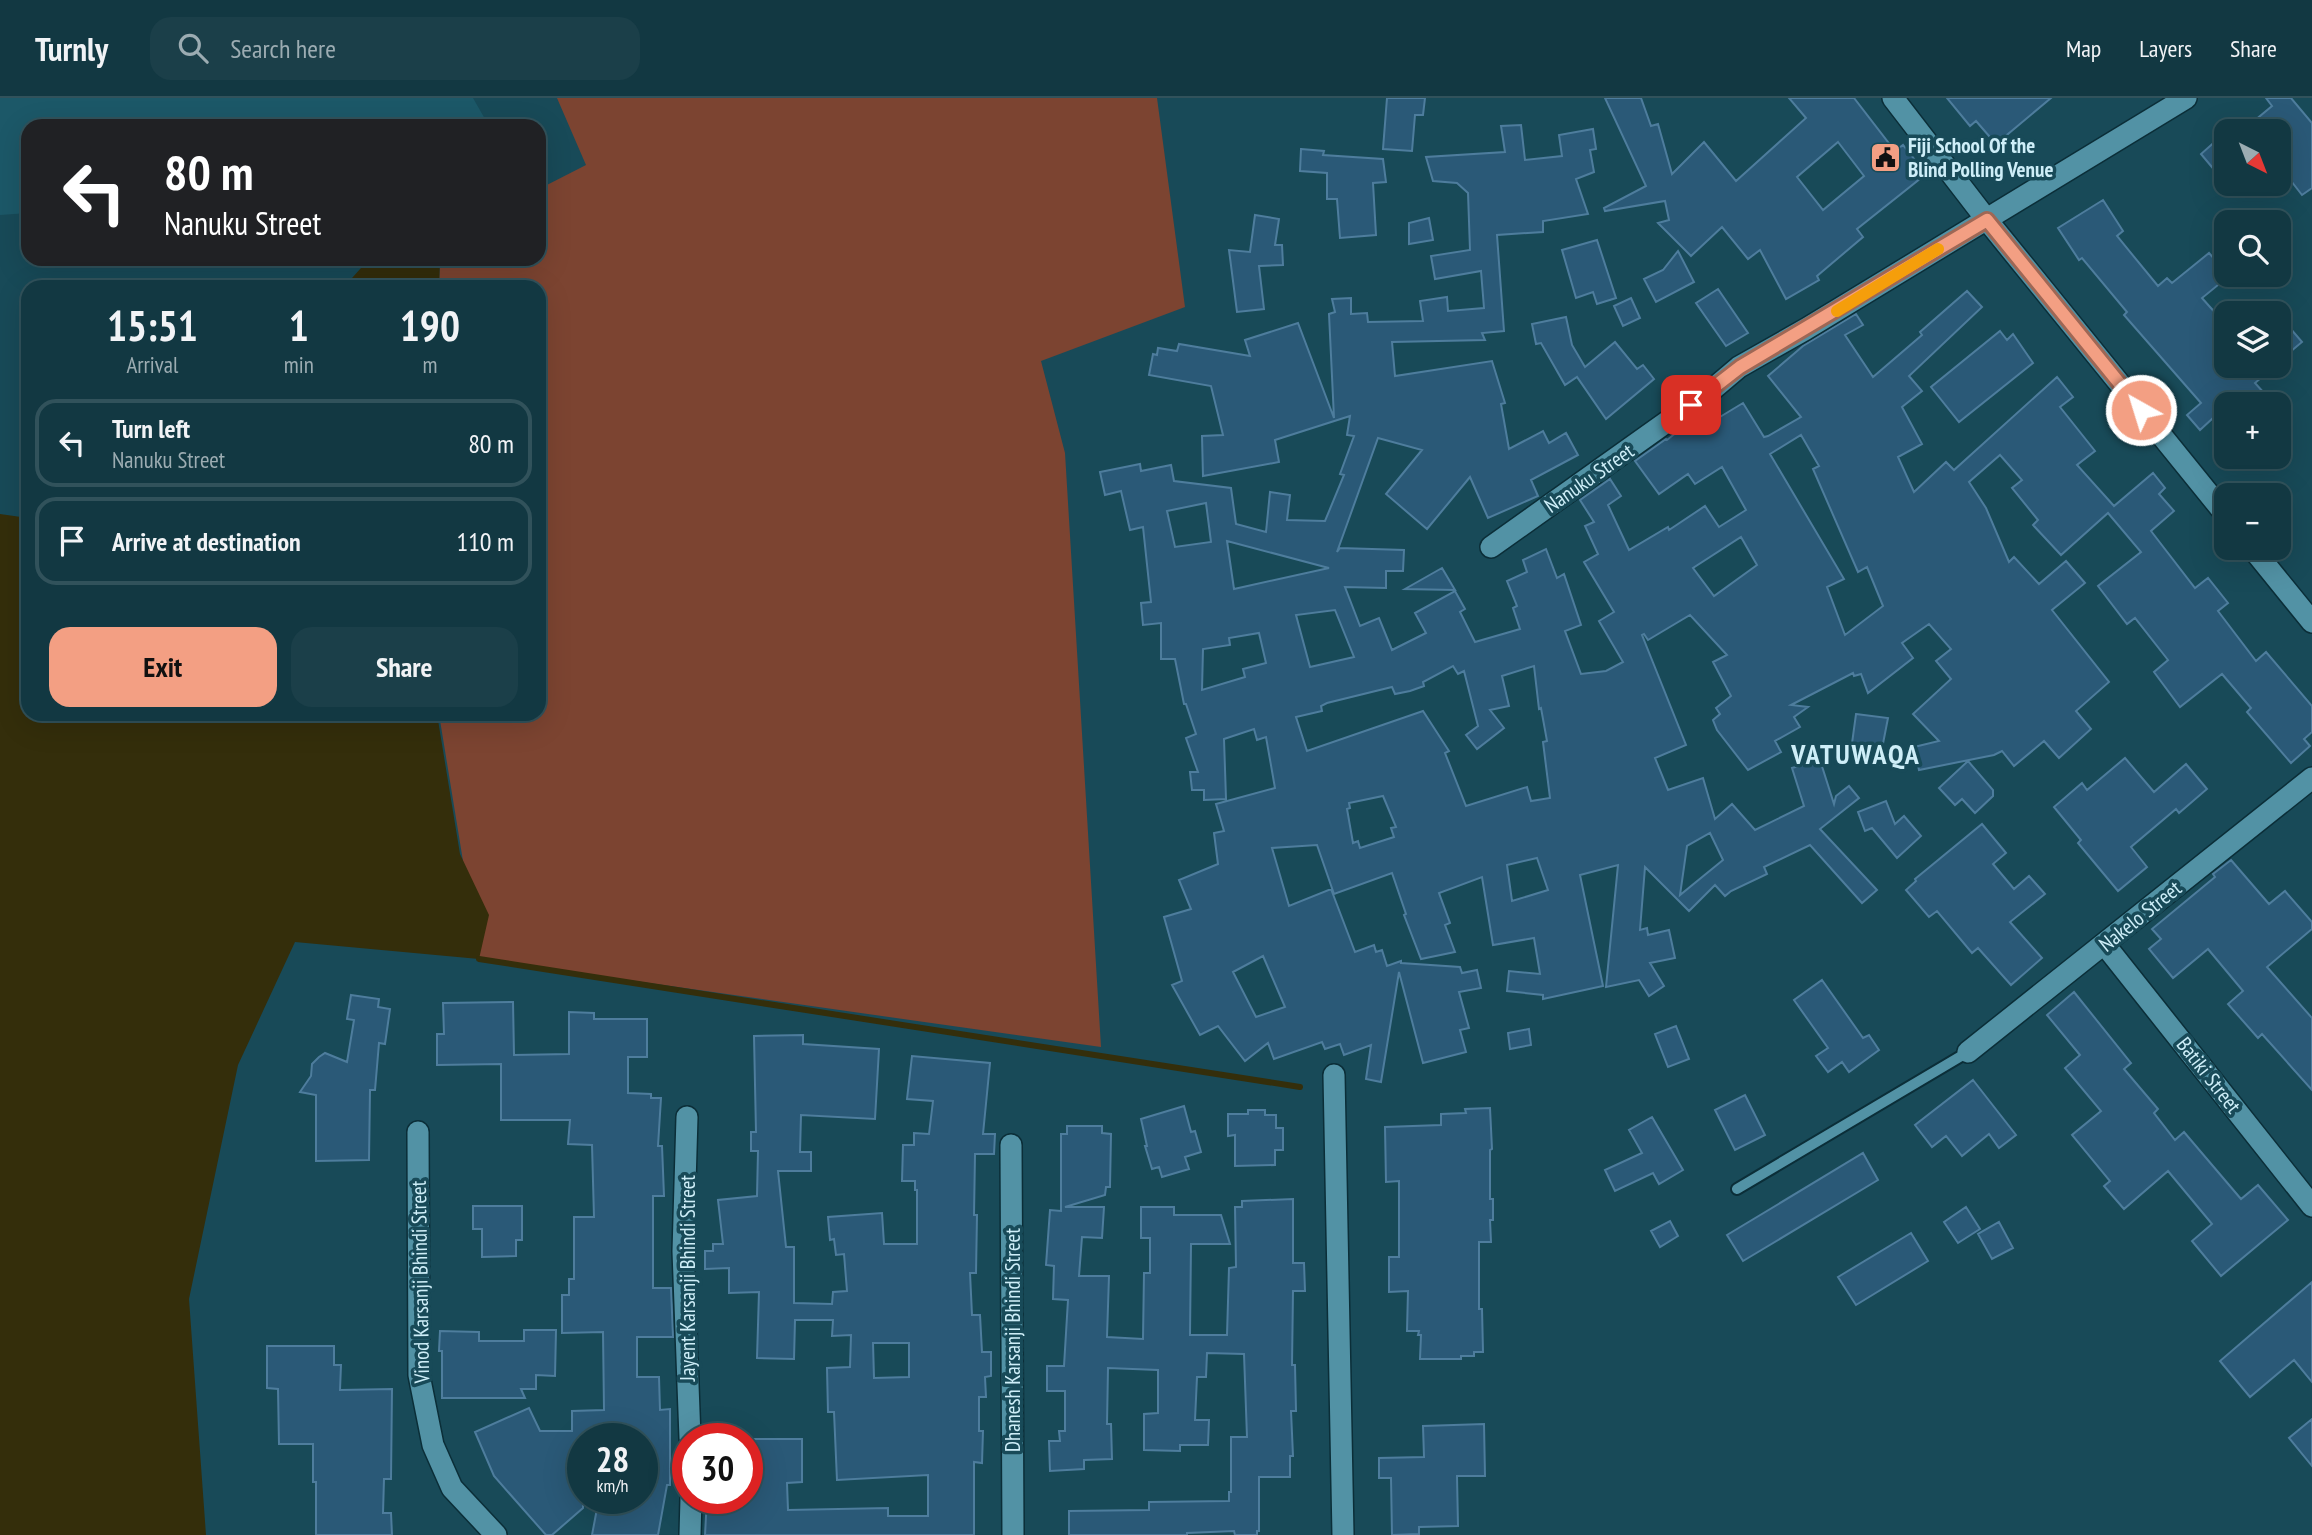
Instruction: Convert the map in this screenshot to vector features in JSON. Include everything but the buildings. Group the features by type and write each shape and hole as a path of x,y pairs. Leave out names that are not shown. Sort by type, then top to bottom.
{"street":[{"path":"1893,98 1987,220 2214,500"},
{"name":"Nanuku Street","path":"1491,547 1740,367 2186,98"},
{"path":"2262,560 2312,622"},
{"name":"Nakelo Street","path":"1968,1052 2312,778"},
{"name":"Batiki Street","path":"2105,945 2312,1206"},
{"path":"1334,1075 1343,1535"},
{"name":"Jayent Karsanji Bhindi Street","path":"687,1117 683,1251 689,1423"},
{"name":"Vinod Karsanji Bhindi Street","path":"418,1132 418,1375 433,1445 452,1488 496,1535"},
{"name":"Dhanesh Karsanji Bhindi Street","path":"1012,1145 1013,1535"},
{"path":"690,1535 691,1514"}],"lane":[{"path":"1737,1189 1968,1052"}],"shaded area":[{"path":"0,98 473,98 485,119 21,119 21,214 0,215"},
{"path":"557,98 1157,98 1185,307 1041,361 1065,453 1101,1047 479,959 440,721 546,721 546,280 439,280 440,266 546,266 546,185 586,165"},
{"path":"363,266 440,266 439,280 350,280"},
{"path":"0,514 21,517 21,721 438,721 460,854 489,915 479,959 295,942 238,1065 189,1299 206,1535 0,1535"}],"waterway":[{"path":"479,959 1300,1087"}],"slow traffic":[{"path":"1837,311 1938,249"}],"place":[{"name":"Fiji School Of the Blind Polling Venue","path":"1885,157"}],"district":[{"name":"VATUWAQA","path":"1856,753"}],"route":[{"path":"1691,405 1740,367 1987,220 2141,410"}]}
